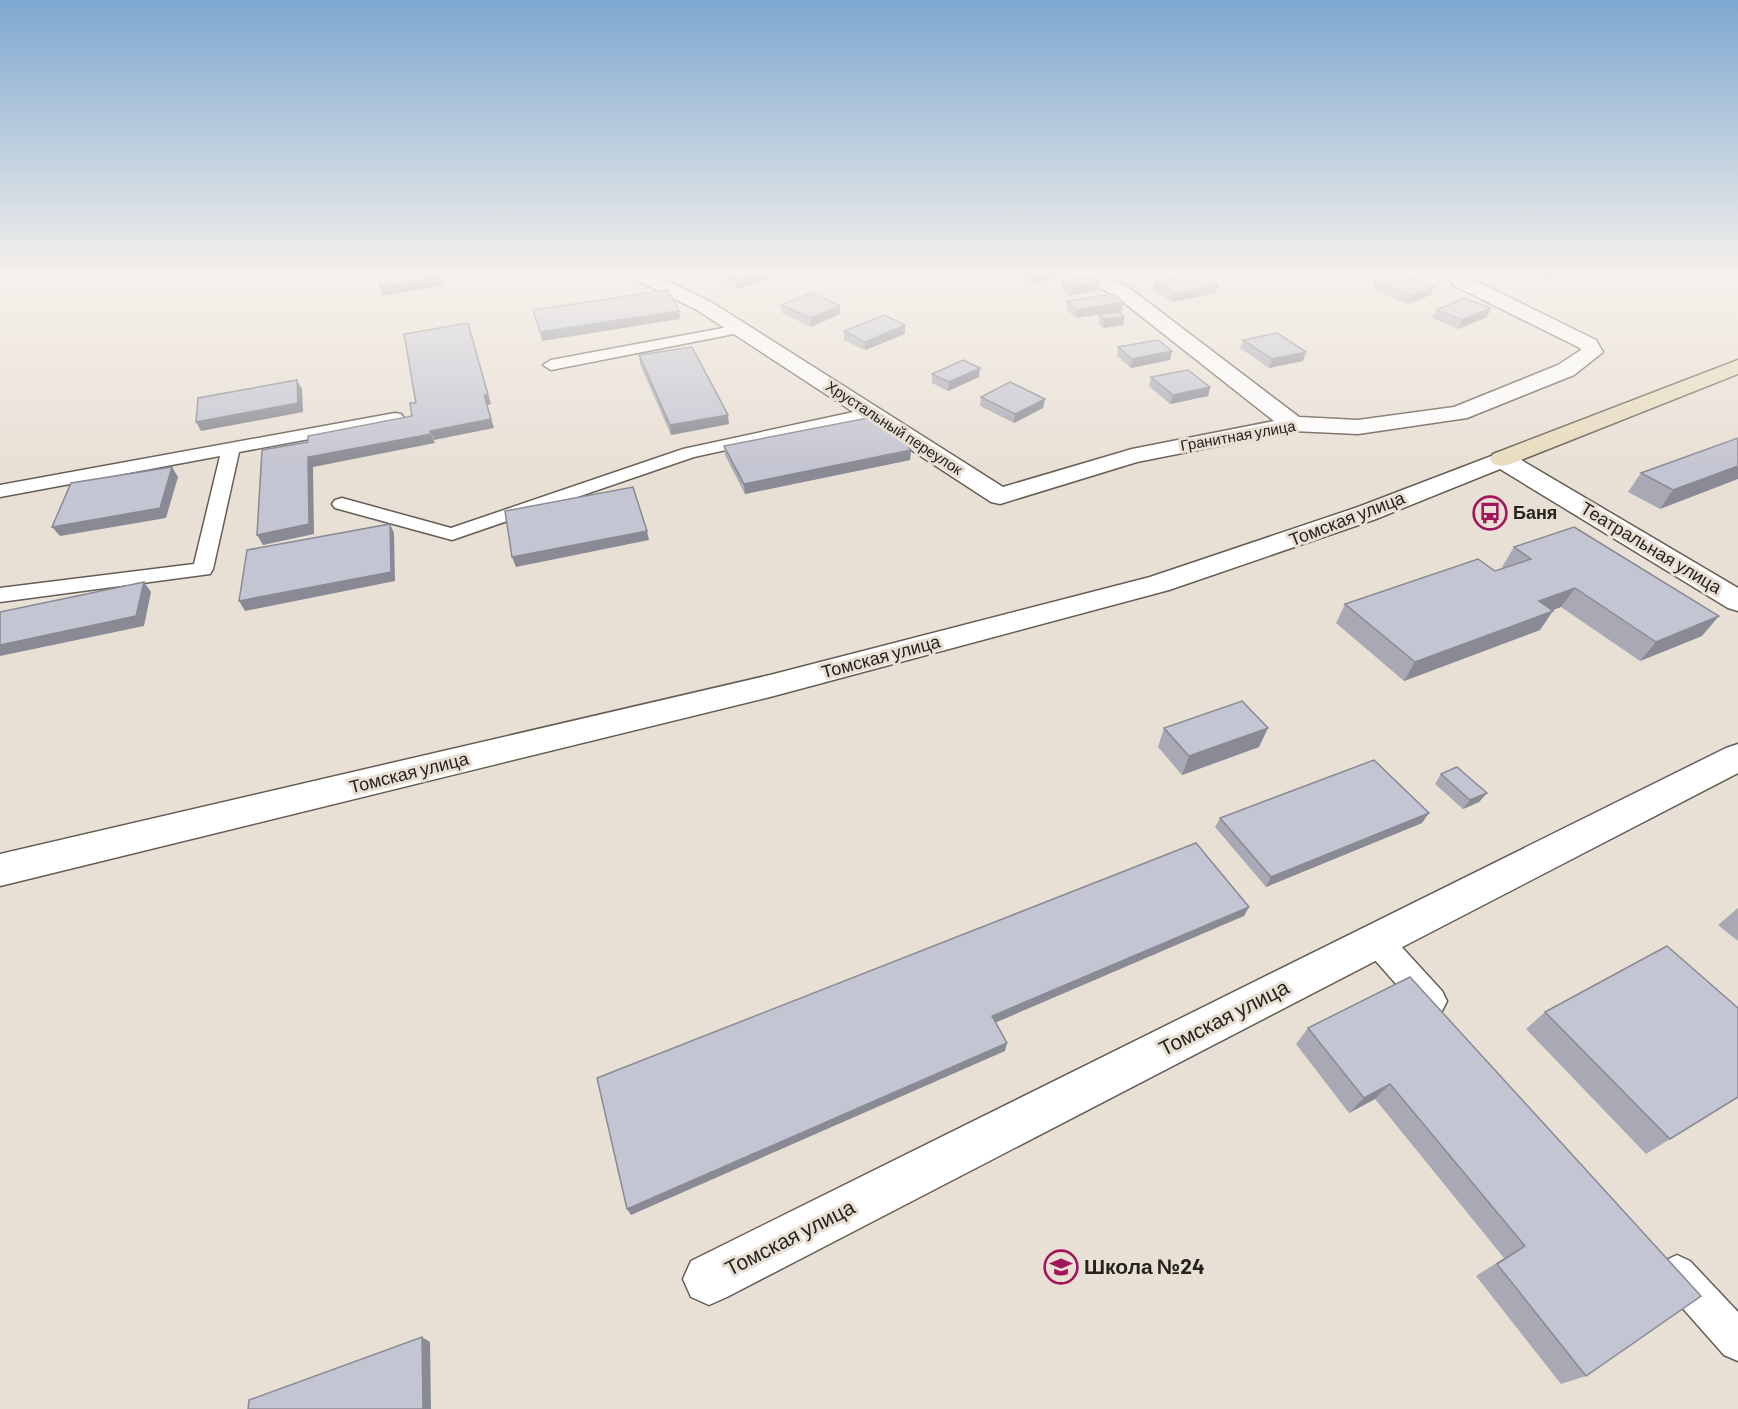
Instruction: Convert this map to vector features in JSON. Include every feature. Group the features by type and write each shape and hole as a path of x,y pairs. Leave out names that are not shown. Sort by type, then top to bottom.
{"street":[{"name":"Хрустальный переулок","path":"751,337 1000,496"},
{"path":"1180,337 1293,424"},
{"name":"Гранитная улица","path":"1000,496 1132,456 1293,424 1358,428 1459,413 1566,370 1592,352 1589,344 1574,337"},
{"name":"Томская улица","path":"0,870 770,686 1159,584 1367,513 1738,366"},
{"name":"Театральная улица","path":"1502,459 1738,601"},
{"name":"Томская улица","path":"709,1280 1737,758"}],"lane":[{"path":"551,365 699,337"},
{"path":"342,504 452,534 689,453 872,413"},
{"path":"0,491 395,418"},
{"path":"0,595 203,569 231,448"},
{"path":"1377,941 1449,1021"},
{"path":"1657,1251 1732,1324"}],"building":[{"path":"404,337 472,337 488,395 484,395 491,419 430,431 431,434 308,457 309,524 257,535 262,450 308,442 308,436 412,416 410,403 416,403"},
{"path":"855,337 877,337 865,342"},
{"path":"1259,337 1283,337 1306,352 1272,359 1243,340"},
{"path":"1158,340 1172,351 1132,359 1118,347"},
{"path":"692,347 728,415 670,425 639,355"},
{"path":"963,360 980,368 949,382 932,374"},
{"path":"1188,370 1210,387 1173,395 1151,377"},
{"path":"297,380 298,403 196,422 198,398"},
{"path":"1010,382 1045,399 1015,414 981,397"},
{"path":"883,415 911,450 744,484 724,446"},
{"path":"1738,438 1738,466 1673,490 1641,473"},
{"path":"172,467 160,508 52,527 71,483"},
{"path":"633,487 647,531 512,557 505,511"},
{"path":"390,524 391,572 239,601 247,550"},
{"path":"1574,527 1719,616 1656,642 1575,588 1539,601 1553,611 1415,662 1345,604 1478,559 1495,571 1531,559 1514,547"},
{"path":"144,582 136,616 0,645 0,612"},
{"path":"1242,701 1268,728 1189,756 1164,728"},
{"path":"1374,760 1429,813 1271,877 1220,818"},
{"path":"1457,767 1487,793 1470,800 1441,774"},
{"path":"1196,843 1249,907 992,1016 1007,1043 627,1209 597,1078"},
{"path":"1667,946 1738,1008 1738,1097 1670,1139 1545,1012"},
{"path":"1410,977 1701,1296 1586,1376 1497,1264 1525,1246 1390,1084 1364,1098 1308,1028"},
{"path":"422,1337 423,1409 248,1409 249,1400"}],"place":[{"name":"Баня","path":"1490,513"},
{"name":"Школа №24","path":"1061,1267"}]}
